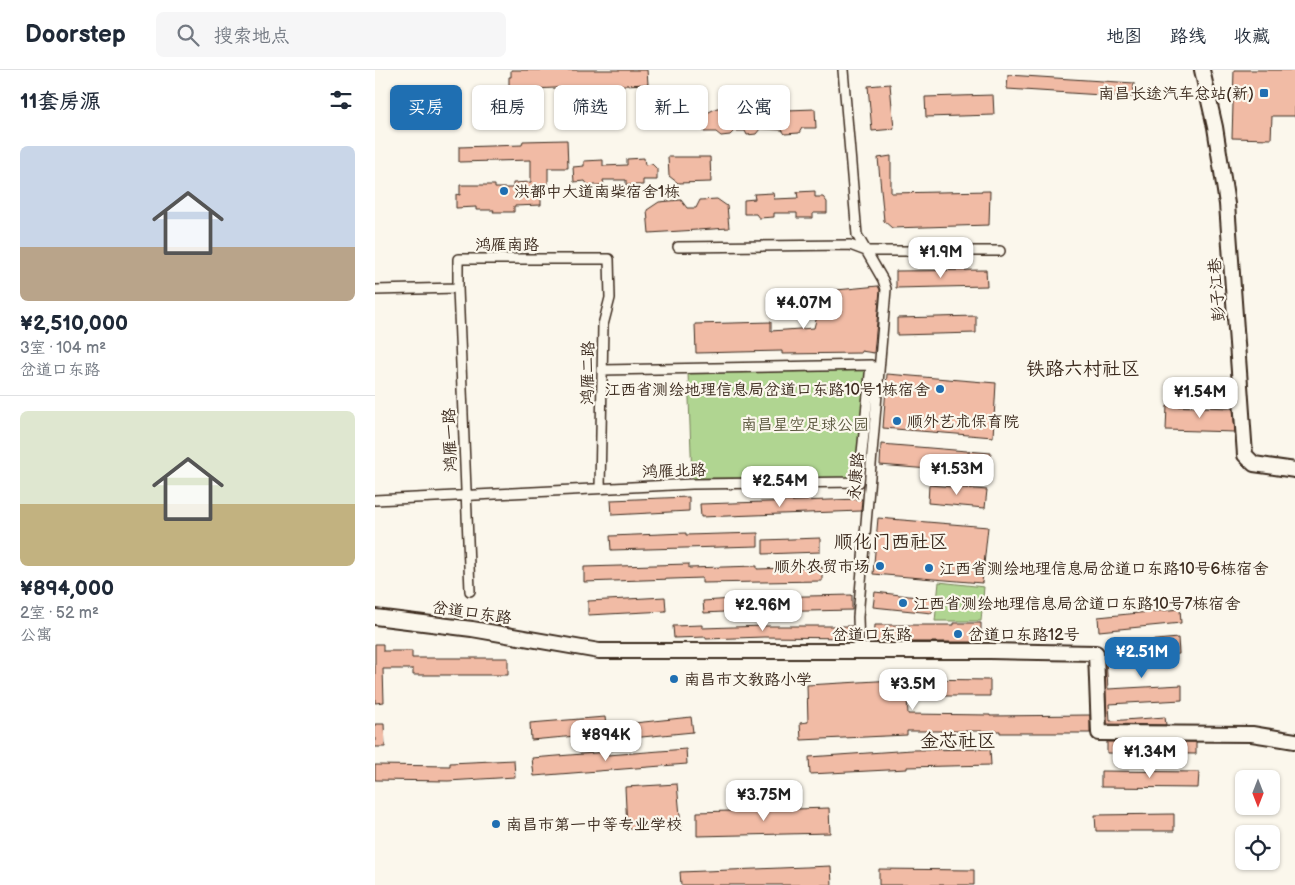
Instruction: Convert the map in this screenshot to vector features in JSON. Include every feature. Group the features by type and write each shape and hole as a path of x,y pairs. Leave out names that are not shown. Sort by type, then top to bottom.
{"street":[{"name":"永康路","path":"843,70 857,235 886,289 858,618 859,652"},
{"name":"彭子江巷","path":"1202,70 1215,127 1227,204 1245,455 1254,464 1295,470"},
{"path":"678,248 849,245 867,251 1000,251"},
{"name":"鸿雁南路","path":"458,288 458,259 609,258"},
{"name":"鸿雁二路","path":"600,488 603,325 610,298 609,258"},
{"path":"375,290 458,288"},
{"name":"鸿雁一路","path":"458,288 469,591"},
{"name":"鸿雁北路","path":"375,500 692,484 859,482 871,365 602,370"},
{"name":"岔道口东路","path":"375,617 472,629 599,651 990,651 1095,653 1099,733 1252,734 1295,741"}],"green space":[{"name":"南昌星空足球公园","path":"866,369 855,478 692,478 688,373"},
{"path":"939,582 984,587 981,621 935,621"}],"building":[{"path":"511,70 647,70 648,84 554,85 554,88 544,88 544,85 509,85 509,77 511,77"},
{"name":"南昌长途汽车总站(新)","path":"1234,70 1295,70 1295,116 1272,116 1271,139 1232,138"},
{"path":"1008,75 1134,83 1133,97 1007,89"},
{"path":"890,84 894,129 872,131 868,86"},
{"path":"993,95 994,115 926,117 925,97"},
{"path":"717,108 718,130 759,130 756,134 747,135 745,131 734,131 730,135 721,136 716,132 704,132 704,130 708,130 708,112"},
{"path":"815,109 816,128 802,128 799,133 785,134 782,130 790,130 790,110"},
{"path":"567,140 568,168 548,168 548,193 541,193 541,205 514,206 514,212 476,210 476,207 456,208 456,194 460,195 460,185 495,185 495,188 513,188 513,183 531,182 531,160 459,162 459,147 522,145 523,141"},
{"path":"891,156 891,193 990,191 989,225 892,228 884,221 878,158"},
{"path":"668,157 710,157 711,182 678,183 669,176"},
{"path":"644,158 645,165 652,164 657,169 657,180 643,180 643,185 626,185 626,180 603,180 604,185 588,185 585,181 574,182 573,167 584,166 584,161 603,160 603,166 627,165 627,159"},
{"path":"815,191 815,197 823,197 827,202 827,213 813,213 813,218 797,218 797,213 774,213 774,217 759,218 756,214 744,214 744,200 755,199 754,194 773,193 774,199 798,198 797,192"},
{"path":"717,199 727,206 729,228 649,233 647,210 659,202 681,200 687,208 696,208 700,200"},
{"path":"986,270 987,286 896,288 896,271"},
{"path":"878,286 880,290 874,353 861,351 861,353 782,354 782,351 696,353 695,324 771,322 771,331 814,328 817,316 822,316 823,308 829,307 826,291"},
{"path":"976,316 976,333 897,335 897,318"},
{"path":"887,374 996,383 993,437 883,428"},
{"path":"1167,406 1233,408 1235,432 1166,430"},
{"path":"881,444 991,453 989,474 880,465"},
{"path":"929,485 987,490 985,508 928,503"},
{"path":"689,497 689,511 612,515 611,500"},
{"path":"862,499 861,511 701,517 700,504"},
{"path":"878,518 988,527 982,583 873,574"},
{"path":"686,533 686,535 758,533 758,546 611,550 610,536"},
{"path":"820,538 820,552 763,554 763,540"},
{"path":"689,564 689,568 757,566 757,569 822,567 822,581 702,583 702,578 584,582 584,567"},
{"name":"江西省测绘地理信息局岔道口东路10号7栋宿舍","path":"875,592 934,599 932,613 873,607"},
{"path":"852,595 852,610 763,612 763,610 704,613 703,601 763,597"},
{"path":"665,597 666,611 588,615 588,601"},
{"path":"1180,609 1181,623 1099,631 1098,617"},
{"path":"954,623 981,623 981,642 874,642 875,625 954,625"},
{"path":"702,625 702,628 852,626 852,638 674,638 673,626"},
{"path":"1178,638 1179,654 1106,660 1108,689 1182,685 1182,700 1109,704 1110,721 1165,717 1166,725 1107,724 1104,649 1114,648 1113,644"},
{"path":"375,644 383,644 383,651 412,651 412,658 508,658 508,675 413,675 413,669 383,669 384,702 375,703"},
{"path":"912,679 990,680 990,696 907,696 908,714 990,716 1090,715 1090,733 907,731 907,735 801,740 800,723 808,722 807,685"},
{"path":"605,717 606,726 691,717 693,732 611,740 610,733 531,740 530,723"},
{"path":"375,724 384,724 385,747 375,747"},
{"path":"1107,742 1196,742 1196,754 1107,753"},
{"path":"686,749 687,764 534,776 532,758 608,752 608,755"},
{"path":"990,749 991,765 907,767 907,769 810,774 809,757 912,750"},
{"path":"514,760 515,777 448,781 375,780 375,765 450,766 450,763"},
{"path":"1101,771 1199,772 1198,788 1101,787"},
{"path":"677,784 681,826 627,829 625,787"},
{"path":"829,808 830,833 697,836 697,812"},
{"path":"1174,814 1174,831 1096,831 1095,815"},
{"path":"831,866 832,885 681,885 680,872"},
{"path":"879,869 974,870 974,885 879,885"}],"place":[{"name":"南昌长途汽车总站(新)","path":"1264,93"},
{"name":"洪都中大道南柴宿舍1栋","path":"504,191"},
{"name":"江西省测绘地理信息局岔道口东路10号1栋宿舍","path":"940,389"},
{"name":"顺外艺术保育院","path":"897,421"},
{"name":"顺外农贸市场","path":"880,566"},
{"name":"江西省测绘地理信息局岔道口东路10号6栋宿舍","path":"929,568"},
{"name":"江西省测绘地理信息局岔道口东路10号7栋宿舍","path":"903,603"},
{"name":"岔道口东路12号","path":"958,634"},
{"name":"南昌市文教路小学","path":"674,679"},
{"name":"南昌市第一中等专业学校","path":"496,824"}],"district":[{"name":"铁路六村社区","path":"1083,368"},
{"name":"顺化门西社区","path":"891,541"},
{"name":"金芯社区","path":"958,740"}]}
